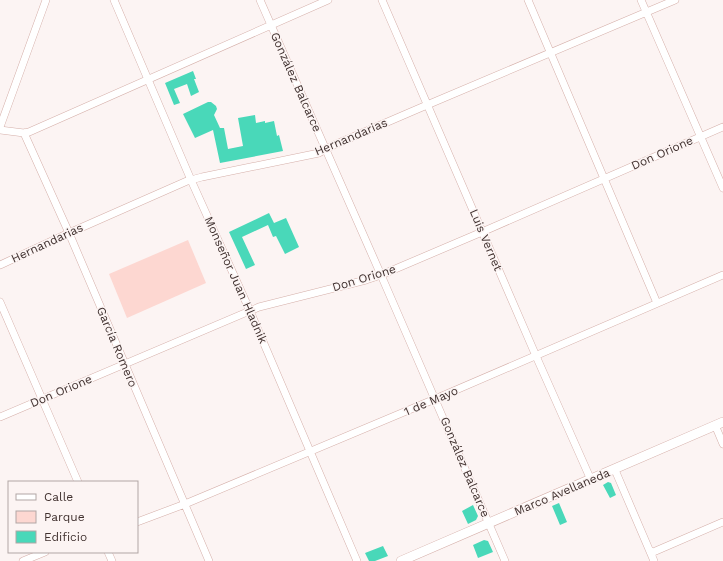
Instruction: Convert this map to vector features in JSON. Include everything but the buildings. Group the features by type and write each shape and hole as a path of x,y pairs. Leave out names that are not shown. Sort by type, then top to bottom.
{"street":[{"path":"46,0 0,128 24,133 30,132 328,0"},
{"name":"Monseñor Juan Hladnik","path":"114,0 357,561"},
{"name":"González Balcarce","path":"260,0 505,561"},
{"name":"Luis Vernet","path":"382,0 591,480"},
{"path":"528,0 658,304"},
{"path":"641,0 723,188"},
{"name":"Hernandarias","path":"0,265 68,233 191,180 312,155 675,0"},
{"name":"Don Orione","path":"0,417 259,307 381,275 723,127"},
{"name":"García Romero","path":"24,133 209,561"},
{"name":"1 de Mayo","path":"138,522 185,504 435,399 723,275"},
{"path":"0,302 78,481"},
{"path":"719,424 723,444"},
{"name":"Marco Avellaneda","path":"401,561 719,424"},
{"path":"615,470 654,561"},
{"path":"651,553 723,522"},
{"path":"23,561 43,553"}],"green space":[{"path":"188,240 206,283 127,318 109,274"}]}
